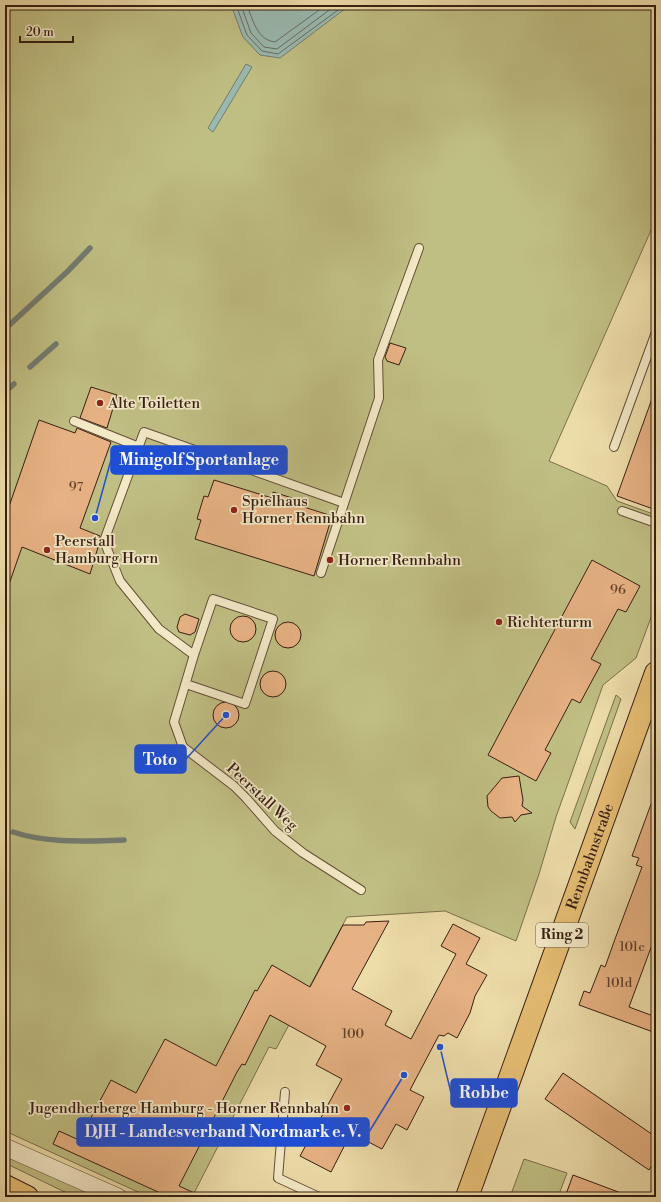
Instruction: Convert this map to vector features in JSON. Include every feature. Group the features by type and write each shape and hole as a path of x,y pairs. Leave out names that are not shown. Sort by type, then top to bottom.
{"main road":[{"name":"Rennbahnstraße","path":"467,1197 655,682"},
{"path":"5,1186 27,1197"}],"street":[{"path":"5,1147 118,1197"}],"lane":[{"path":"321,573 379,398 378,360 419,248"},
{"path":"614,447 656,332"},
{"path":"74,421 139,447"},
{"path":"194,655 159,629 120,581 104,541 144,432 344,503"},
{"path":"622,511 656,523"},
{"name":"Peerstall Weg","path":"186,684 245,704 273,619 213,599 194,655 174,722 182,747 234,786 275,831 303,853 361,890"},
{"path":"285,1092 278,1178 319,1197"}],"shaded area":[{"name":"Horner Rennbahn","path":"5,5 656,5 656,219 549,461 607,486 617,501 656,515 656,604 636,658 603,685 556,817 539,874 516,941 445,911 347,917 276,1049 269,1047 192,1197 149,1197 5,1131"},
{"path":"616,695 621,699 575,829 570,822"},
{"path":"5,1152 103,1197 75,1197 5,1163"},
{"path":"524,1159 567,1173 558,1197 510,1197"}],"water":[{"path":"231,5 350,5 280,58 260,55 243,37"},
{"path":"246,64 252,67 213,132 208,128"}],"building":[{"path":"390,343 406,348 399,365 387,361 385,357"},
{"name":"Alte Toiletten","path":"91,387 117,395 107,428 80,418"},
{"path":"654,393 656,393 656,510 617,496"},
{"path":"39,420 75,433 77,428 111,442 80,528 100,536 99,544 90,574 22,547 7,590 5,590 5,518"},
{"path":"214,480 272,498 273,492 305,502 304,507 332,516 314,576 195,539 201,520 197,519 204,496 208,497"},
{"path":"592,560 640,586 626,612 618,609 591,659 601,664 580,703 572,699 545,750 551,753 536,781 488,755"},
{"path":"185,614 199,619 195,632 190,635 179,632 177,627 180,617"},
{"path":"243,616 252,620 256,629 252,638 243,642 234,638 230,629 234,620"},
{"path":"288,622 297,626 301,635 297,644 288,648 279,644 275,635 279,626"},
{"path":"273,671 282,675 286,684 282,693 273,697 264,693 260,684 264,675"},
{"path":"226,702 235,706 239,715 235,724 226,728 217,724 213,715 217,706"},
{"path":"519,776 523,800 522,806 532,813 521,815 515,822 512,817 500,818 491,811 488,807 487,796 502,778"},
{"path":"654,796 656,796 656,934 629,1007 656,1017 656,1033 579,1005 584,991 590,993 601,965 605,967 642,867 636,865 639,858 632,856"},
{"path":"389,921 352,989 392,1011 385,1025 411,1039 456,954 441,946 453,924 480,938 466,964 487,975 475,996 470,1013 457,1038 448,1033 444,1036 439,1035 410,1090 424,1097 407,1130 396,1124 382,1149 351,1133 331,1172 300,1156 342,1079 316,1065 326,1046 270,1015 245,1065 242,1064 237,1072 179,1186 203,1197 169,1197 53,1144 59,1131 79,1140 111,1080 136,1093 165,1039 216,1066 255,990 257,991 272,965 310,987 343,925 364,925 366,922"},
{"path":"563,1073 656,1137 656,1159 649,1170 545,1099"},
{"path":"573,1175 629,1196 565,1197"}],"waterway":[{"path":"5,329 68,271 90,248"},
{"path":"30,367 56,344"},
{"path":"5,392 14,384"},
{"path":"13,832 27,836 54,840 124,840"}],"place":[{"name":"Alte Toiletten","path":"100,403"},
{"name":"Spielhaus Horner Rennbahn","path":"234,510"},
{"name":"Minigolf Sportanlage","path":"95,518"},
{"name":"Peerstall Hamburg Horn","path":"47,550"},
{"name":"Horner Rennbahn","path":"330,560"},
{"name":"Richterturm","path":"499,622"},
{"name":"Toto","path":"226,715"},
{"name":"Robbe","path":"440,1047"},
{"name":"DJH - Landesverband Nordmark e. V.","path":"404,1075"},
{"name":"Jugendherberge Hamburg - Horner Rennbahn","path":"347,1108"}]}
